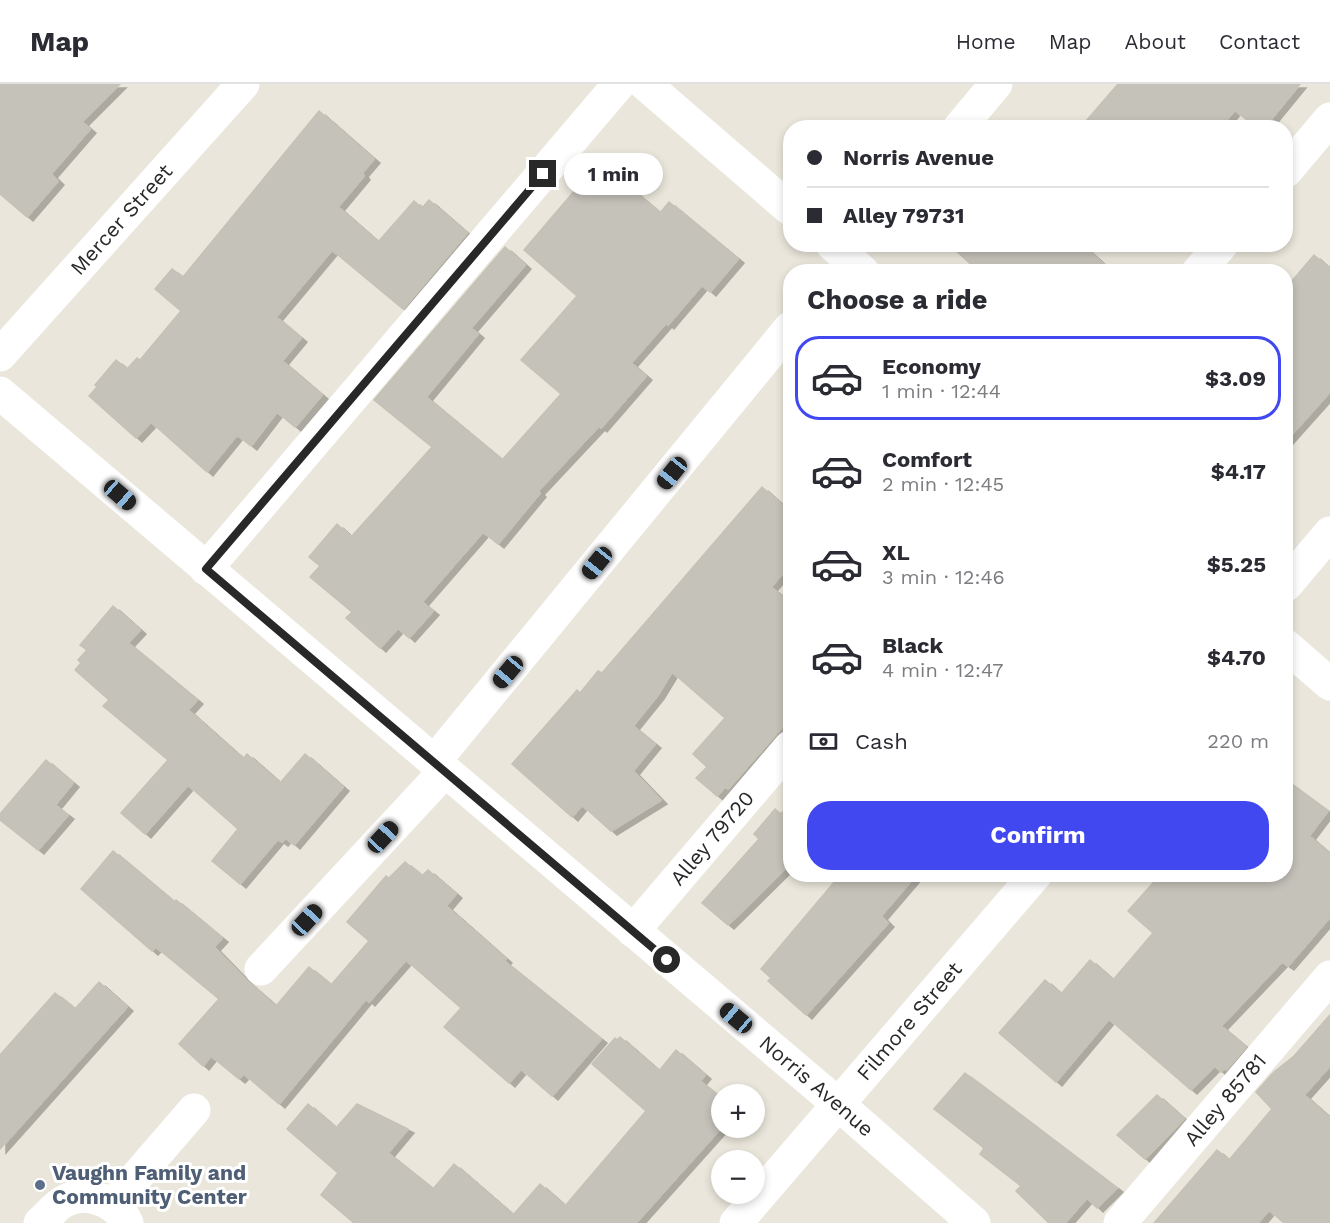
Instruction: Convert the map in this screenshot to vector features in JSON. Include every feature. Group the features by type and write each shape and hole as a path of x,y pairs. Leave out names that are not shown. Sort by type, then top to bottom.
{"street":[{"name":"Mercer Street","path":"0,355 243,84"},
{"path":"206,569 619,84"},
{"path":"645,84 783,203"},
{"path":"966,120 996,84"},
{"path":"1293,163 1330,119"},
{"path":"1205,264 1215,252"},
{"path":"261,969 439,767 783,337"},
{"name":"Norris Avenue","path":"0,393 838,1104 974,1223"},
{"path":"1293,577 1330,533"},
{"path":"1293,652 1330,684"},
{"name":"Alley 79720","path":"633,931 783,755"},
{"name":"Filmore Street","path":"736,1223 1029,882"},
{"name":"Alley 85781","path":"1120,1223 1330,977"},
{"path":"40,1223 66,1200 91,1196 119,1214 194,1110"}],"building":[{"path":"0,84 120,84 82,122 90,129 51,174 58,181 27,217 0,194"},
{"path":"1118,84 1300,84 1271,120 1247,120 1235,110 1227,120 1087,120"},
{"path":"319,111 374,159 362,173 364,176 338,207 378,242 414,201 422,208 429,200 467,233 403,309 332,250 276,317 301,338 282,361 322,395 295,427 277,412 251,446 237,435 207,472 151,422 136,438 89,396 97,387 95,385 116,360 127,369 137,358 140,360 181,311 155,289 172,269 183,277"},
{"path":"593,169 617,189 623,182 660,213 669,202 738,259 710,292 702,285 631,363 646,376 601,428 599,426 538,491 540,493 498,544 483,532 422,602 433,611 409,638 398,628 380,648 346,618 352,612 310,577 320,566 309,557 337,524 351,537 432,447 374,400 505,247 525,265 471,328 478,334 426,397 502,460 561,394 521,360 577,296 524,250"},
{"path":"958,252 1090,252 1103,264 970,264"},
{"path":"1314,255 1330,269 1330,392 1293,433 1293,280"},
{"path":"762,487 783,506 783,573 771,587 783,598 783,726 728,789 725,787 717,796 696,778 707,767 693,754 725,718 672,672 658,695 633,726 655,744 633,771 661,800 611,831 582,805 572,817 512,764 577,690 580,693 598,671 602,673"},
{"path":"113,606 140,630 128,643 197,700 188,710 243,759 247,754 280,783 305,754 343,787 294,845 286,838 282,842 278,839 240,884 212,861 238,829 188,785 145,834 121,813 168,760 103,706 109,700 75,670 81,663 78,660 87,650 80,645"},
{"path":"46,760 73,783 55,805 68,815 38,850 0,820 0,814"},
{"path":"1293,785 1328,811 1309,836 1330,854 1330,917 1288,966 1282,962 1221,1026 1246,1047 1226,1070 1224,1068 1221,1072 1215,1066 1191,1090 1109,1019 1056,1082 999,1033 1045,980 1061,994 1090,960 1113,980 1153,933 1128,911 1154,882 1293,882"},
{"path":"775,809 781,814 783,812 783,871 728,925 702,903 759,839 754,834"},
{"path":"113,851 174,902 176,900 222,938 214,947 248,982 276,1006 309,967 331,985 369,941 347,922 386,876 389,878 405,862 422,876 428,870 456,894 446,906 506,959 504,961 601,1039 552,1096 521,1069 509,1083 444,1027 461,1008 406,960 369,1002 366,999 279,1104 244,1074 239,1079 211,1056 203,1066 179,1044 219,999 156,947 152,951 81,889"},
{"path":"834,882 910,882 881,916 888,923 806,1015 768,981 771,978 761,969"},
{"path":"99,982 127,1007 0,1149 0,1055 55,993 75,1009"},
{"path":"1330,1015 1330,1066 1304,1095 1330,1118 1330,1223 1284,1223 1269,1210 1258,1223 1154,1223 1217,1150 1229,1160 1272,1109 1256,1092 1274,1072 1294,1056"},
{"path":"620,1037 659,1071 676,1050 705,1075 700,1081 711,1090 712,1138 636,1223 354,1223 321,1195 338,1173 287,1129 308,1104 336,1128 357,1104 408,1129 388,1153 433,1189 454,1164 513,1215 540,1184 565,1206 646,1111 592,1064 615,1038 617,1040"},
{"path":"965,1073 1117,1188 1097,1208 1087,1198 1065,1223 1049,1223 1016,1191 1021,1186 980,1154 984,1148 934,1109"},
{"path":"1157,1095 1184,1119 1145,1159 1117,1135"}],"place":[{"name":"Vaughn Family and Community Center","path":"40,1185"}],"route":[{"path":"543,174 206,569 667,960"}]}
